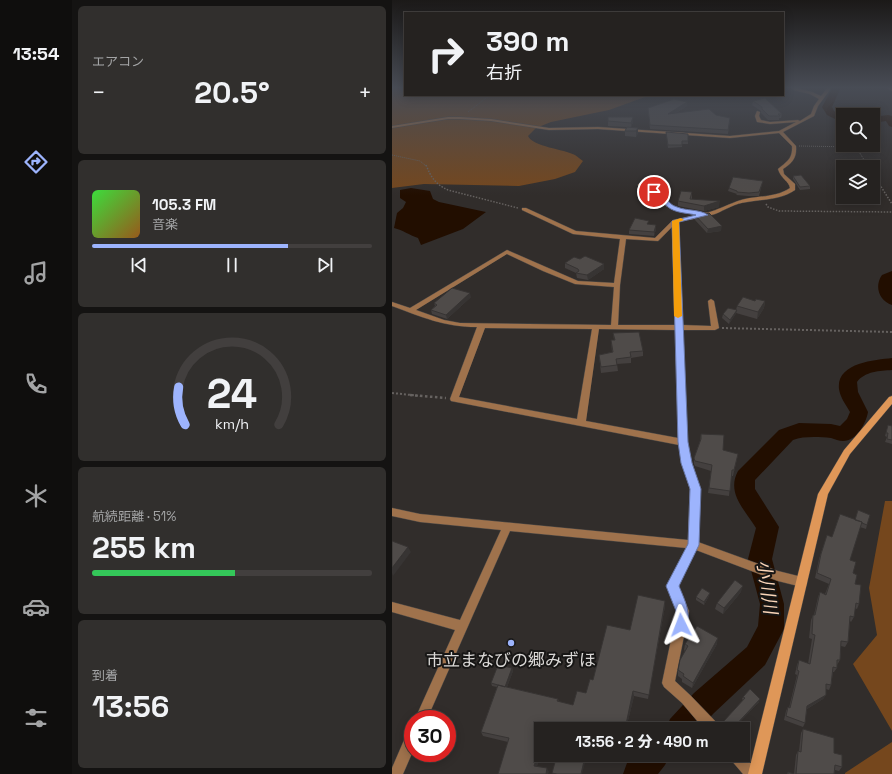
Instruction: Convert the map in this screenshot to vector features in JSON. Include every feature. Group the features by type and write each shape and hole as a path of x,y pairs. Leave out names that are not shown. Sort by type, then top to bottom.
{"main road":[{"path":"753,774 823,494 847,452 892,399"}],"street":[{"path":"392,127 418,123"},
{"path":"511,123 549,129 598,128 717,137 780,132 799,123"},
{"path":"524,209 575,233 656,240 676,221 712,213 732,204 746,200 762,199 787,193 793,189 792,184 782,176 780,169 792,160 795,153 794,146 780,132"},
{"path":"640,186 662,195 668,205 674,208 705,215"},
{"path":"676,221 683,442 686,463 695,489 693,545 673,586 683,611 668,683 686,699 707,722"},
{"path":"614,326 623,237"},
{"path":"410,311 507,252 577,283 617,285"},
{"path":"392,304 442,322 482,325 715,328 711,301"},
{"path":"482,325 454,399 683,442"},
{"path":"581,423 596,326"},
{"path":"392,512 420,518 693,545 778,576 802,582"},
{"path":"425,710 507,527"},
{"path":"392,607 462,626"},
{"path":"396,774 404,756"},
{"path":"742,762 753,774"}],"path":[{"path":"794,146 856,146 865,160"},
{"path":"392,155 420,161 426,165 430,176 438,184 455,193 524,209"},
{"path":"880,185 892,204"},
{"path":"762,199 768,208 779,211 892,212"},
{"path":"715,328 892,332"},
{"path":"392,393 454,399"}],"shaded area":[{"path":"392,123 548,123 536,128 528,136 531,140 536,143 575,155 583,161 575,172 555,179 519,186 424,184 392,188"},
{"path":"411,188 430,191 433,199 439,202 486,212 463,229 421,245 418,238 394,228 397,213 403,208 406,202 400,198 400,190"},
{"path":"885,501 892,501 892,731 853,664 877,635 869,588"},
{"path":"892,742 892,774 845,774 845,773"}],"building":[{"path":"650,123 729,123 728,130 650,125"},
{"path":"627,127 638,128 636,131 625,131"},
{"path":"666,132 688,134 688,141 682,141 682,145 668,145"},
{"path":"801,175 810,186 800,187 793,176"},
{"path":"733,177 763,181 759,192 737,192 729,188"},
{"path":"681,191 692,192 690,199 720,201 704,206 678,201"},
{"path":"709,213 722,226 708,229 695,215"},
{"path":"635,218 649,221 647,224 656,225 654,232 629,230"},
{"path":"585,256 604,264 587,275 576,273 579,271 578,269 565,263 574,257 580,259"},
{"path":"452,288 470,293 446,315 431,310 437,305 434,303"},
{"path":"743,297 755,301 756,299 765,301 758,312 737,306"},
{"path":"728,308 737,310 730,320 723,314"},
{"path":"639,332 643,351 630,352 631,357 616,359 617,365 601,367 599,355 613,352 611,340 615,340 613,333"},
{"path":"888,425 892,426 892,440 887,439 888,433 886,433"},
{"path":"701,434 724,435 723,450 738,454 734,470 732,470 730,491 709,488 712,465 695,461 694,458 701,439"},
{"path":"858,510 870,515 867,525 855,520"},
{"path":"840,514 862,522 850,560 856,562 853,573 857,575 855,584 861,585 859,604 856,603 854,617 850,616 848,642 841,641 840,660 837,660 837,668 833,667 831,685 826,684 826,695 807,706 805,723 786,716 788,707 790,708 799,671 797,670 799,660 810,664 815,635 812,634 813,615 815,615 820,592 826,595 831,579 817,573 827,535 832,537"},
{"path":"392,541 408,547 392,568"},
{"path":"735,580 743,586 724,608 717,603"},
{"path":"702,588 710,593 704,602 696,597"},
{"path":"638,595 665,601 649,695 633,691 626,722 534,722 535,762 534,766 547,768 546,774 498,774 509,738 481,732 498,685 558,699 557,701 573,705 577,691 586,693 590,679 593,680 607,625 630,630"},
{"path":"697,626 718,638 693,683 683,676 684,674 678,670 680,660 688,646 685,644"},
{"path":"498,665 512,668 505,687 491,683"},
{"path":"750,689 760,699 739,722 725,722 724,721 745,698 743,697"},
{"path":"803,729 834,738 834,753 842,755 842,767 835,765 834,774 796,774 798,751 801,752"},
{"path":"555,762 584,762 581,774 552,773"}],"waterway":[{"name":"小川川","path":"892,275 887,278 885,287 885,290 892,300"},
{"name":"小川川","path":"686,722 704,703 756,656 771,629 772,604 760,559 768,527 744,491 745,477 786,435 799,430 831,431 843,434 856,423 859,412 848,389 848,382 852,376 863,369 878,365 892,364"},
{"name":"小川川","path":"638,774 649,762"}],"slow traffic":[{"path":"678,316 676,221 681,220"}],"place":[{"name":"市立まなびの郷みずほ","path":"511,643"}],"route":[{"path":"654,192 662,195 668,205 674,208 705,215 676,221 683,442 686,463 695,489 693,545 673,586 683,611 681,625"}]}
